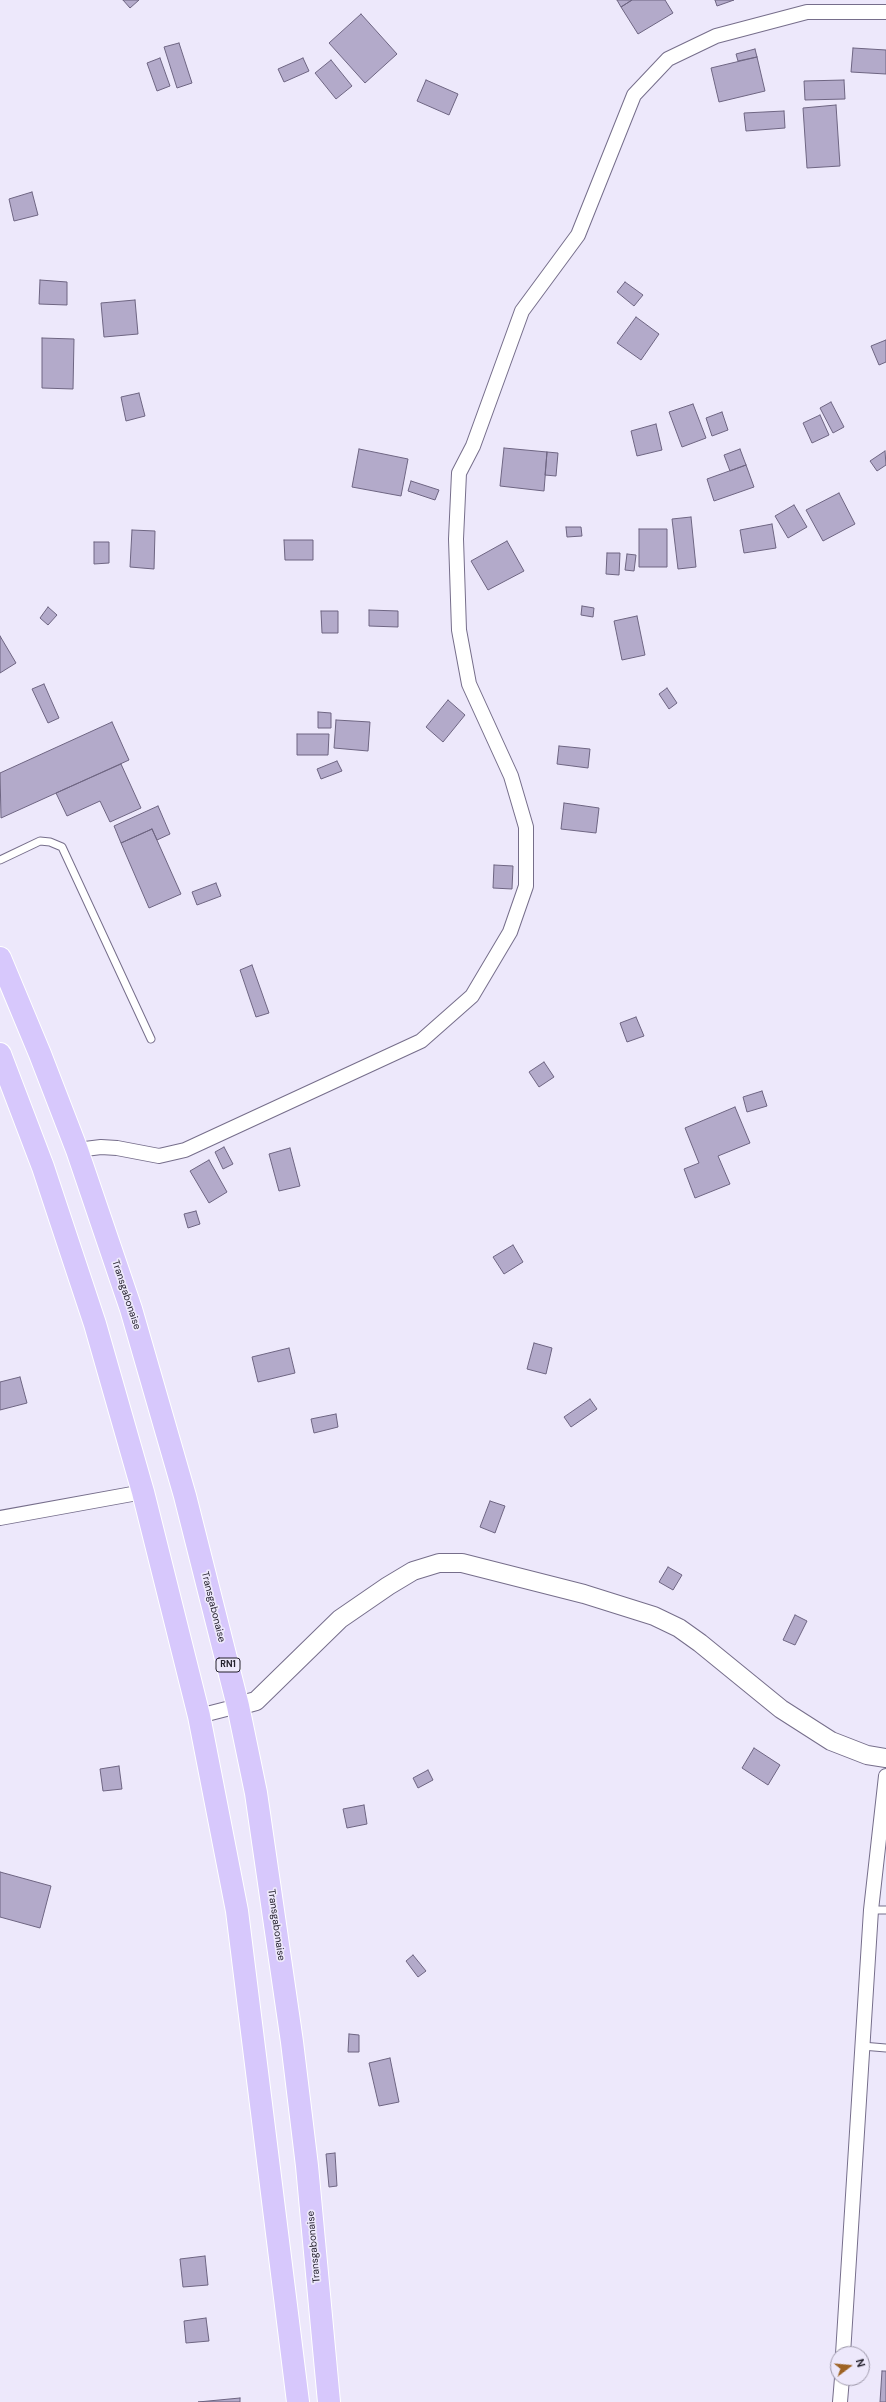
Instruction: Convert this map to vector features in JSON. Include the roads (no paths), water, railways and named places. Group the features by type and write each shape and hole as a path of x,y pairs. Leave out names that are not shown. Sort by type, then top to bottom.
{"highway":[{"name":"Transgabonaise","path":"0,958 77,1150 131,1309 185,1496 238,1706 256,1793 292,2042 307,2166 321,2338 328,2402"},
{"path":"0,1054 42,1167 96,1324 143,1492 199,1716 237,1910 298,2402"}],"street":[{"path":"77,1150 100,1147 117,1148 159,1156 185,1150 420,1041 472,996 510,932 526,886 526,826 511,776 469,684 459,630 456,539 459,473 473,446 522,311 578,235 634,95 668,59 716,36 807,12 886,12"},
{"path":"0,1518 143,1492"},
{"path":"199,1716 256,1701 340,1619 388,1586 413,1571 439,1563 462,1563 584,1594 654,1616 679,1628 705,1646 781,1709 831,1741 854,1751 886,1758"},
{"path":"843,2346 871,1910 886,1776"},
{"path":"840,2402 841,2386"}],"lane":[{"path":"0,860 40,841 50,842 62,847 151,1039"},
{"path":"871,1910 886,1910"},
{"path":"862,2046 886,2048"}]}
